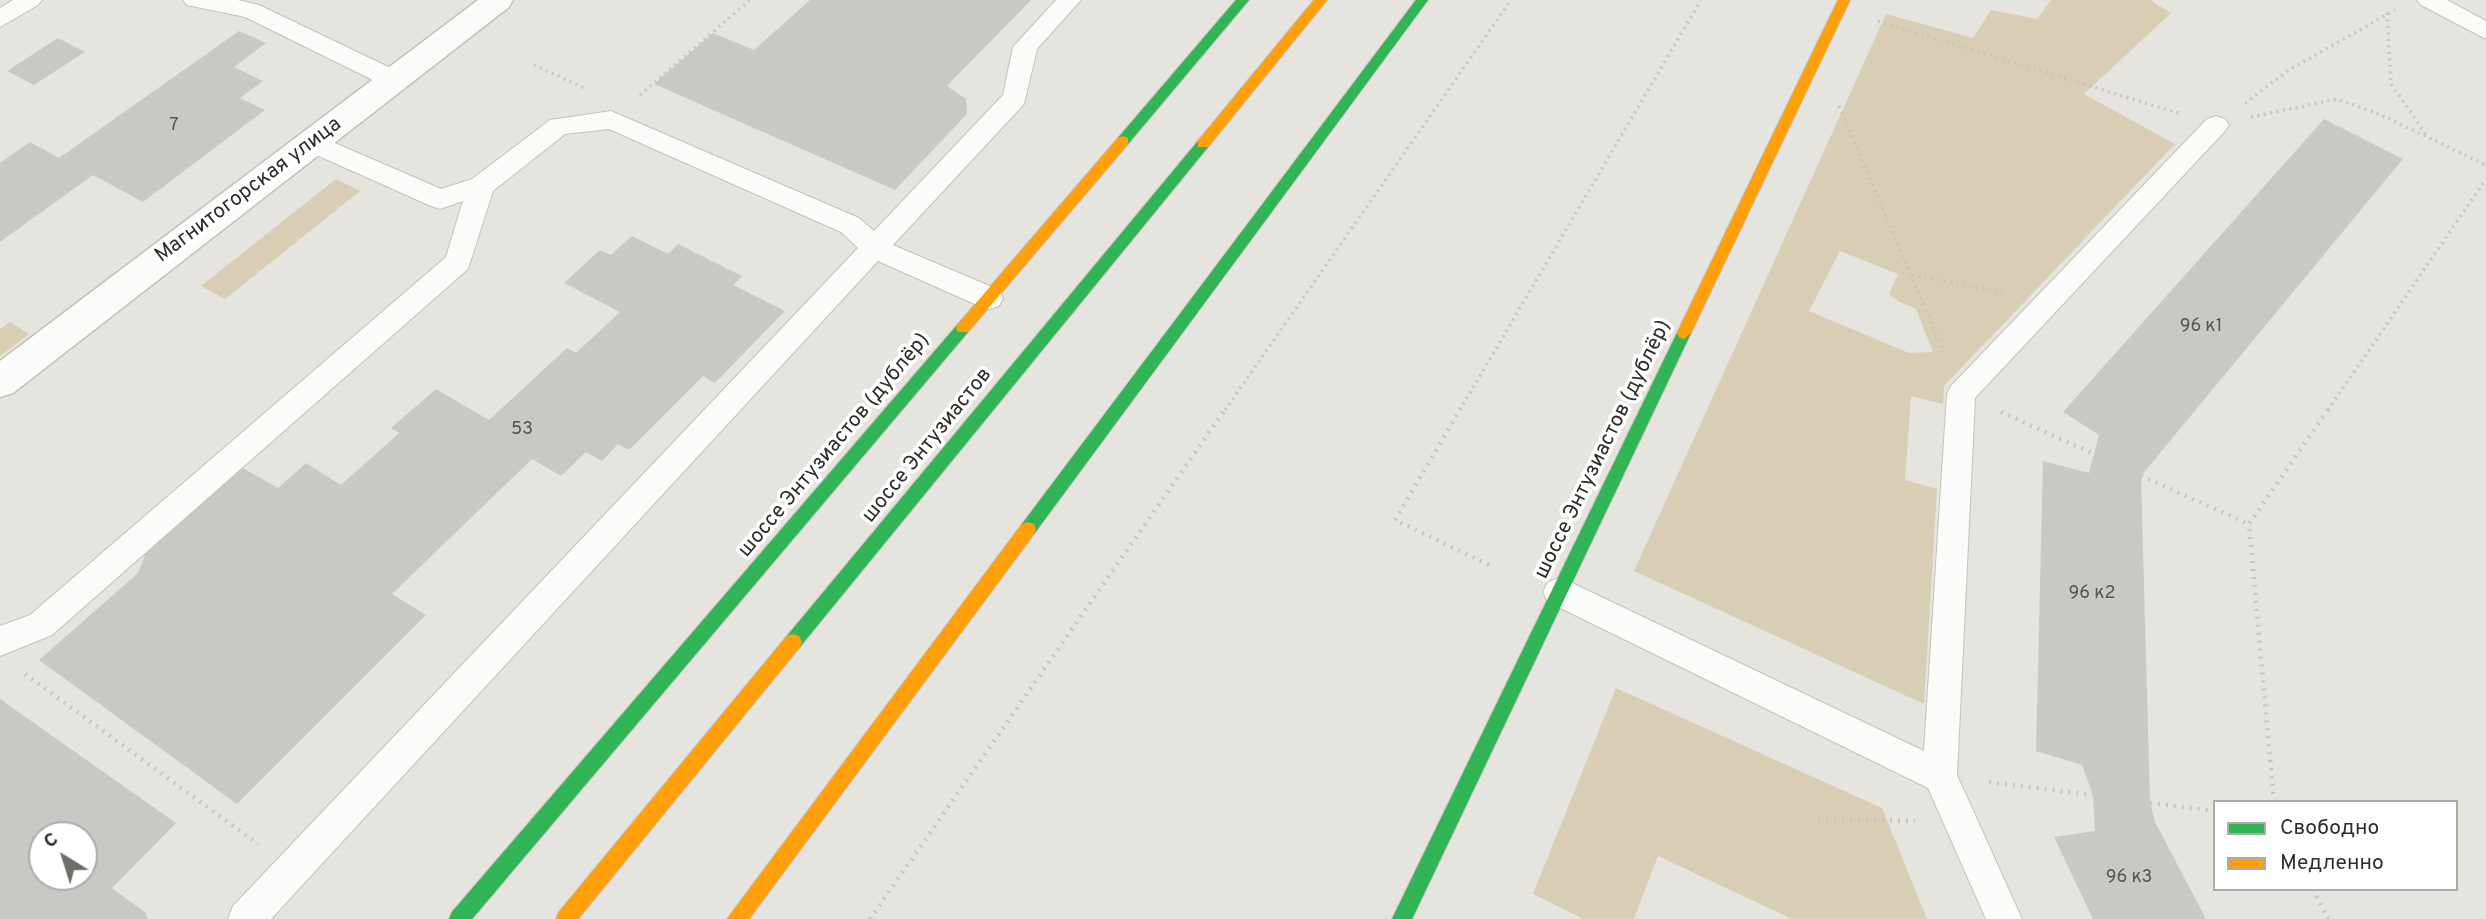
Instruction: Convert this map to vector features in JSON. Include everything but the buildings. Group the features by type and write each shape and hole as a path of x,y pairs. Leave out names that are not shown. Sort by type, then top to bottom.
{"main road":[{"name":"шоссе Энтузиастов (дублёр)","path":"459,919 1243,0"},
{"name":"шоссе Энтузиастов","path":"566,919 1321,0"},
{"path":"737,919 1422,0"},
{"name":"шоссе Энтузиастов (дублёр)","path":"1402,919 1844,0"}],"street":[{"name":"Магнитогорская улица","path":"0,382 498,0"}],"lane":[{"path":"0,19 30,0"},
{"path":"195,0 258,5 394,80"},
{"path":"246,919 1015,98 1025,47 1069,0"},
{"path":"2429,0 2486,31"},
{"path":"312,143 440,199 481,186 559,126 611,120 850,225 876,248 989,298"},
{"path":"2004,919 1940,776 1961,394 2216,125"},
{"path":"0,641 41,625 458,262 481,186"},
{"path":"1559,593 1940,776"}],"path":[{"path":"644,91 750,0"},
{"path":"870,919 1511,0"},
{"path":"1491,566 1395,520 1701,0"},
{"path":"2216,125 2289,70 2397,9"},
{"path":"2387,13 2391,84 2428,137"},
{"path":"1875,20 2216,125 2337,99 2486,164"},
{"path":"1836,97 1961,394 2096,455"},
{"path":"2274,800 2249,524 2486,179"},
{"path":"1911,275 2049,301"},
{"path":"2141,475 2249,524"},
{"path":"25,674 293,869"},
{"path":"1940,776 2092,796"},
{"path":"2150,803 2213,811"},
{"path":"1818,819 1961,822"},
{"path":"2314,891 2328,919"}],"shaded area":[{"path":"2051,0 2150,0 2171,13 2084,94 2175,144 1944,386 1943,404 1911,396 1905,480 1937,489 1924,704 1634,571 1886,14 1973,38 1991,10 2037,19","holes":["1840,251 1898,274 1889,294 1897,301 1916,309 1933,352 1909,353 1809,311"]},
{"path":"336,179 360,191 225,299 201,286"},
{"path":"10,322 29,334 0,356 0,329"},
{"path":"1616,688 1882,808 1927,919 1792,919 1658,856 1634,919 1583,919 1533,894"}],"traffic: fast":[{"path":"1123,141 1243,0"},
{"path":"1028,529 1422,0"},
{"path":"793,642 1203,144"},
{"path":"459,919 963,328"},
{"path":"1402,919 1684,333"}],"traffic: slow":[{"path":"1203,144 1321,0"},
{"path":"1684,333 1844,0"},
{"path":"963,328 1123,141"},
{"path":"737,919 1028,529"},
{"path":"566,919 793,642"}]}
